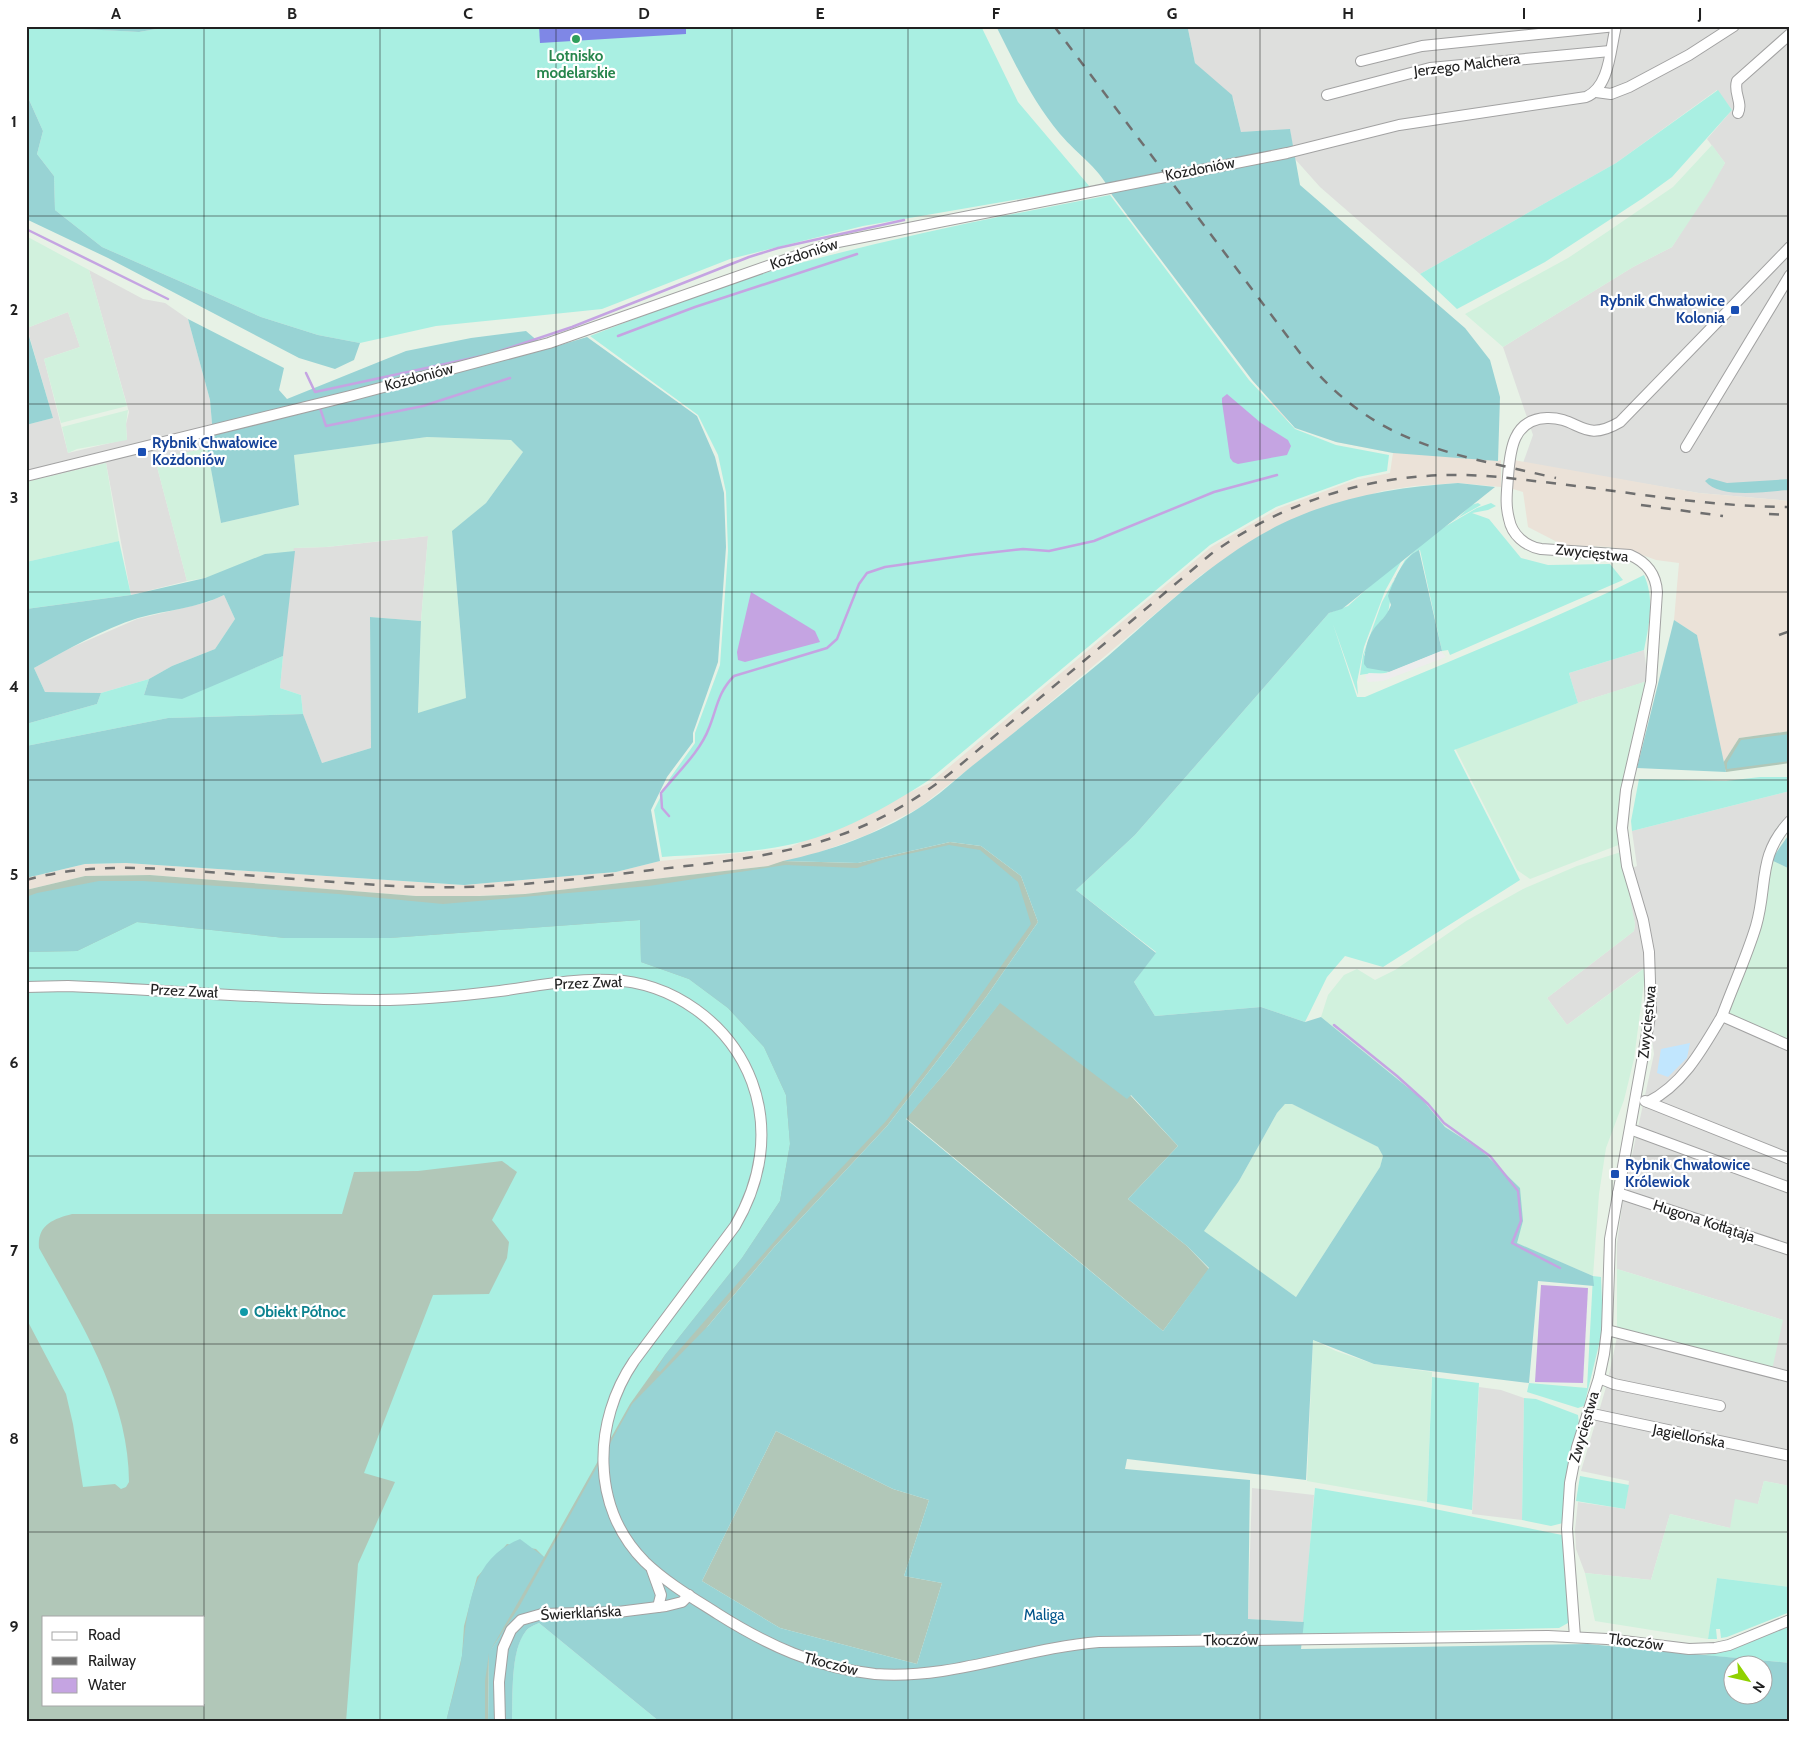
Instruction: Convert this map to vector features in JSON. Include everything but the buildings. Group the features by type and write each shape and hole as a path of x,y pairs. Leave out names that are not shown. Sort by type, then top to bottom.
{"street":[{"name":"Jerzego Malchera","path":"1362,61 1422,46 1616,26 1603,83 1596,92"},
{"path":"1596,92 1611,94 1629,87 1690,55 1734,26"},
{"path":"1738,113 1740,107 1735,87 1739,78 1790,34"},
{"name":"Jerzego Malchera","path":"1327,95 1430,68 1610,51"},
{"name":"Kożdoniów","path":"26,476 333,400 549,342 833,244 1287,153 1399,125 1581,98 1596,92"},
{"name":"Zwycięstwa","path":"1574,1637 1568,1508 1574,1460 1599,1378 1607,1330 1609,1248 1650,1028 1652,977 1643,920 1625,855 1622,816 1626,790 1651,682 1657,616 1657,585 1645,565 1630,556 1540,548 1529,545 1520,538 1510,525 1506,500 1510,448 1520,429 1540,418 1557,418 1586,431 1611,428 1620,422 1790,248"},
{"path":"1686,447 1790,275"},
{"path":"1648,1102 1666,1090 1692,1065 1722,1016 1757,925 1766,865 1776,835 1790,821"},
{"name":"Przez Zwał","path":"26,987 90,987 378,1000 445,997 574,981 607,980 642,984 668,994 690,1006 712,1023 734,1049 752,1081 761,1122 760,1160 751,1195 735,1226 634,1361 622,1381 609,1411 603,1448 603,1473 618,1523 648,1564 689,1595"},
{"path":"1722,1016 1790,1046"},
{"path":"1636,1098 1790,1159"},
{"path":"1630,1129 1790,1188"},
{"name":"Hugona Kołłątaja","path":"1618,1193 1790,1250"},
{"path":"1607,1330 1790,1377"},
{"path":"1599,1378 1614,1384 1720,1406"},
{"name":"Jagiellońska","path":"1588,1413 1790,1456"},
{"path":"648,1564 662,1595 658,1607"},
{"name":"Tkoczów","path":"689,1595 750,1634 790,1654 846,1669 891,1674 949,1671 1061,1647 1099,1642 1574,1637 1689,1649 1715,1648 1729,1645 1790,1620"},
{"name":"Świerklańska","path":"500,1722 499,1682 503,1648 511,1630 521,1620 542,1614 618,1612 658,1607 680,1603 689,1595"}],"shaded area":[{"path":"174,26 981,26 1018,102 1090,187 863,226 730,259 602,309 436,326 360,343 318,335 261,317 102,247 55,210 54,176 37,154 43,131 26,93 26,28 50,27 139,32"},
{"name":"Lotnisko modelarskie","path":"539,26 686,26 686,34 540,43"},
{"path":"1193,26 1790,26 1790,501 1699,493 1523,463 1533,435 1503,347 1633,267 1672,247 1725,163 1707,139 1732,110 1717,90 1616,163 1420,274 1320,187 1295,159 1290,130 1241,132 1233,98 1195,63 1188,29"},
{"path":"1718,90 1732,110 1672,177 1545,262 1457,309 1420,274 1616,163"},
{"path":"1712,145 1725,163 1710,190 1672,247 1633,267 1503,347 1465,314 1568,258 1673,187"},
{"path":"1110,195 1249,380 1295,429 1336,445 1389,455 1387,471 1358,477 1276,507 1210,545 929,780 896,801 825,835 788,845 741,852 662,857 654,810 670,778 695,743 695,733 720,665 728,551 726,492 718,455 698,415 590,336 758,275 845,251 1021,212"},
{"path":"26,236 89,270 127,406 61,423 44,359 80,347 68,312 27,328"},
{"path":"89,270 143,299 165,303 188,319 210,400 214,447 155,459 187,581 131,595 106,463 26,482 26,425 53,418 27,328 68,312 80,347 44,359 68,453 127,439 126,424 129,412"},
{"path":"1261,395 1284,410 1498,461 1501,460 1501,487 1458,483 1414,486 1382,491 1281,524 1201,575 1008,738 919,808 867,835 809,856 768,866 525,894 451,897 416,896 150,875 85,876 26,890 26,878 85,864 126,863 463,885 616,872 660,861 788,848 930,783 1211,547 1279,508 1355,480 1390,473 1393,453 1336,442 1297,426 1268,408"},
{"path":"128,410 126,424 127,440 77,449 68,453 62,427"},
{"path":"427,437 511,440 523,452 486,503 452,532 466,698 418,714 421,621 428,536 326,547 294,548 293,552 205,578 187,581 155,459 207,448 221,523 299,505 294,455"},
{"path":"1514,460 1699,493 1790,501 1790,731 1739,738 1723,763 1697,635 1674,620 1679,563 1656,560 1634,552 1610,547 1563,545 1528,527 1523,492 1513,489"},
{"path":"106,463 119,541 26,562 26,482"},
{"path":"1478,503 1481,505 1426,536 1401,562 1385,591 1364,647 1357,682 1358,695 1333,624 1357,697 1365,697 1506,638 1644,575 1649,593 1650,612 1644,650 1569,673 1578,703 1454,750 1520,880 1383,967 1345,956 1327,977 1305,1022 1261,1007 1155,1016 1134,982 1156,952 1076,890 1135,835 1329,613 1348,606 1428,534 1459,517 1471,505"},
{"path":"1491,503 1496,506 1488,510 1472,513 1489,519 1521,558 1548,565 1610,564 1623,580 1450,655 1448,650 1442,651 1420,550 1415,552 1396,576 1405,560 1434,533 1477,508"},
{"path":"428,536 421,621 370,617 371,748 322,763 303,714 301,695 280,688 293,548 327,547"},
{"path":"119,541 131,595 26,609 26,562"},
{"path":"1394,581 1388,613 1373,630 1364,655 1373,668 1390,672 1360,675 1363,655 1382,602"},
{"path":"224,595 235,619 215,649 172,666 149,679 101,693 45,692 34,668 68,649 137,619 208,602"},
{"path":"1644,650 1648,681 1578,703 1569,673"},
{"path":"1441,651 1446,657 1383,681 1368,682 1365,676 1369,673 1384,674"},
{"path":"283,656 280,688 301,695 303,714 168,718 26,746 26,724 97,704 101,693 149,679 144,695 242,673"},
{"path":"1647,681 1621,844 1530,879 1517,870 1455,748 1578,703"},
{"path":"1790,731 1790,763 1726,772 1723,763 1739,738"},
{"path":"1760,777 1790,777 1790,791 1632,831 1631,821 1639,779 1726,781"},
{"path":"1790,791 1790,814 1776,828 1758,880 1757,898 1747,940 1719,1013 1790,1049 1790,1486 1764,1481 1758,1504 1730,1528 1670,1514 1651,1580 1585,1573 1576,1549 1575,1530 1578,1502 1625,1509 1629,1481 1581,1471 1607,1384 1617,1337 1783,1320 1617,1269 1617,1243 1624,1192 1654,1054 1652,1040 1656,1012 1655,960 1567,1025 1547,998 1634,931 1635,924 1624,872 1637,866 1632,831"},
{"name":"Obiekt Północ","path":"950,842 981,846 1021,876 1038,922 986,997 887,1126 775,1246 708,1326 489,1653 488,1722 26,1722 26,890 85,876 150,875 416,896 479,896 525,894 768,866 783,861 858,863"},
{"path":"1621,852 1635,924 1634,931 1547,998 1567,1025 1646,967 1634,1059 1624,1100 1606,1148 1599,1194 1593,1276 1516,1243 1523,1221 1481,1150 1445,1127 1427,1108 1422,1099 1321,1017 1328,995 1344,975 1357,969 1375,980 1395,970 1466,921 1523,889 1577,866"},
{"path":"1771,860 1790,869 1790,1042 1729,1013 1748,961"},
{"path":"640,920 641,962 689,979 728,1008 764,1047 786,1095 790,1144 780,1201 742,1258 665,1355 630,1404 544,1557 536,1549 507,1544 477,1577 464,1626 462,1656 446,1722 346,1722 358,1564 395,1482 364,1473 433,1295 489,1294 507,1258 509,1242 492,1220 517,1172 502,1161 418,1171 354,1172 342,1214 72,1214 48,1224 41,1234 39,1248 99,1360 121,1420 127,1450 129,1482 126,1487 121,1489 115,1484 83,1487 66,1394 26,1318 26,952 77,951 137,922 285,938 389,938"},
{"path":"1000,1002 1127,1098 1130,1095 1178,1146 1128,1199 1187,1246 1209,1269 1163,1331 906,1118 950,1067"},
{"path":"1690,1043 1687,1058 1668,1077 1657,1073 1661,1049"},
{"path":"1285,1104 1292,1104 1378,1147 1383,1156 1380,1167 1296,1297 1203,1231 1239,1181 1277,1113"},
{"path":"1617,1269 1783,1320 1772,1370 1617,1328"},
{"path":"1593,1276 1601,1277 1603,1328 1584,1406 1578,1408 1527,1392 1529,1383 1587,1388"},
{"path":"1313,1340 1336,1351 1374,1364 1432,1372 1427,1502 1307,1481"},
{"path":"1432,1377 1479,1383 1472,1510 1427,1502"},
{"path":"1479,1387 1501,1390 1524,1398 1522,1520 1472,1514"},
{"path":"1524,1398 1536,1399 1578,1415 1579,1424 1567,1471 1563,1523 1551,1526 1522,1520"},
{"path":"776,1431 893,1489 929,1500 904,1576 942,1583 917,1664 780,1628 702,1581"},
{"path":"1580,1476 1629,1485 1625,1509 1576,1501"},
{"path":"1764,1481 1790,1486 1790,1587 1717,1578 1708,1639 1595,1621 1585,1573 1651,1580 1670,1514 1730,1528 1735,1499 1758,1504"},
{"path":"1252,1488 1314,1495 1304,1622 1248,1619"},
{"path":"1315,1488 1420,1506 1562,1535 1569,1613 1568,1623 1559,1628 1302,1634"},
{"path":"1717,1578 1790,1587 1790,1612 1727,1637 1721,1638 1720,1629 1716,1629 1717,1639 1708,1639"},
{"path":"539,1623 660,1722 512,1722 513,1674 517,1649 526,1631"},
{"path":"1790,1626 1790,1663 1774,1662 1774,1656 1724,1657 1703,1655 1731,1650"}],"green space":[{"path":"26,26 174,26 139,32"},
{"path":"996,26 1193,26 1188,29 1195,63 1232,95 1241,132 1290,129 1300,185 1465,328 1490,360 1500,397 1498,461 1393,453 1336,442 1295,428 1252,380 1112,195 1102,178 1050,122 1025,82"},
{"path":"26,93 43,131 37,154 54,176 55,210 102,247 261,317 318,335 360,343 354,360 335,369 299,358 108,258 26,219"},
{"path":"188,319 284,368 279,390 287,399 406,351 471,338 526,331 547,349 587,337 697,416 715,457 724,493 726,547 718,662 693,733 693,742 667,777 651,810 660,861 616,872 464,885 126,863 85,864 26,878 26,746 168,718 303,714 322,763 371,748 370,617 421,621 418,713 466,698 452,531 486,503 523,452 511,440 427,437 294,455 299,505 221,523 207,448 214,447 210,400"},
{"path":"26,326 53,418 26,425"},
{"path":"1709,478 1727,483 1790,479 1790,490 1757,493 1722,491 1712,487 1705,481"},
{"name":"Maliga","path":"1458,483 1495,487 1342,609 1329,613 1135,835 1076,890 1156,953 1134,982 1155,1016 1261,1007 1305,1022 1321,1017 1422,1099 1445,1127 1481,1150 1520,1188 1523,1221 1517,1243 1593,1276 1594,1286 1538,1281 1529,1383 1374,1364 1313,1340 1306,1480 1127,1459 1125,1469 1250,1480 1248,1619 1304,1622 1301,1649 1588,1644 1724,1657 1724,1706 1774,1706 1774,1661 1790,1663 1790,1722 660,1722 539,1623 526,1631 517,1650 513,1675 512,1722 488,1722 489,1653 485,1681 485,1722 446,1722 461,1663 470,1603 474,1587 481,1572 503,1548 520,1539 544,1557 490,1651 519,1607 632,1404 708,1326 775,1246 887,1126 986,997 1038,922 1021,876 981,846 950,842 858,863 783,861 836,847 871,834 926,803 1108,656 1190,584 1257,537 1302,515 1345,500 1412,487","holes":["1000,1003 1127,1099 1131,1095 1178,1146 1128,1199 1187,1246 1209,1268 1163,1331 906,1119","1285,1104 1292,1104 1378,1147 1383,1156 1380,1167 1296,1297 1204,1231 1239,1181 1277,1113","776,1431 893,1489 929,1500 904,1576 942,1583 917,1664 780,1628 702,1581"]},
{"path":"1419,550 1442,651 1390,672 1367,668 1364,664 1365,651 1373,630 1385,616 1391,605 1388,596 1393,583 1404,563 1413,553"},
{"path":"295,551 283,656 182,699 144,695 149,679 172,666 215,649 235,619 224,595 203,603 138,618 111,628 34,668 45,692 101,693 97,704 26,724 26,609 131,595 205,578 265,554"},
{"path":"1674,620 1697,635 1726,772 1637,768"},
{"path":"1790,734 1790,761 1727,769 1727,763 1741,740"},
{"path":"1790,833 1790,869 1771,860"},
{"path":"949,845 980,850 1018,882 1031,924 958,1027 886,1121 807,1204 660,1372 656,1370 665,1355 742,1258 780,1201 790,1144 786,1095 764,1047 728,1008 689,979 641,962 640,920 389,938 285,938 137,922 77,951 26,952 26,897 37,893 99,881 143,881 338,894 443,904 649,886 785,865 857,868 885,859"}],"water":[{"path":"1227,394 1261,423 1288,440 1291,446 1287,455 1238,464 1233,462 1230,458 1222,402 1222,398"},
{"path":"751,592 815,631 820,642 745,662 738,660 737,652"},
{"path":"1541,1285 1588,1288 1583,1383 1535,1382"}],"waterway":[{"path":"497,352 572,327 749,257 778,248 904,220"},
{"path":"26,229 168,299"},
{"path":"618,336 695,307 857,254"},
{"path":"306,373 315,392 482,356"},
{"path":"320,408 326,426 423,406 510,378"},
{"path":"669,816 662,808 661,793 688,762 705,737 724,688 734,676 827,648 837,639 859,584 867,573 885,567 969,555 1023,549 1049,551 1094,541 1214,492 1277,475"},
{"path":"1334,1025 1397,1076 1428,1104 1444,1123 1490,1156 1518,1191 1521,1221 1512,1243 1560,1268"}],"railway":[{"path":"1054,26 1300,353 1328,384 1356,408 1385,426 1415,441 1481,461 1556,478"},
{"path":"26,880 50,874 75,871 147,868 399,886 500,886 723,861 802,847 840,835 878,819 915,798 953,771 1211,554 1268,520 1298,506 1329,495 1360,486 1393,480 1426,476 1468,475 1694,501 1790,507"},
{"path":"1641,505 1723,516"},
{"path":"1769,514 1790,515"},
{"path":"1779,635 1790,631"}],"place":[{"name":"Lotnisko modelarskie","path":"576,39"},
{"name":"Rybnik Chwałowice Kolonia","path":"1735,310"},
{"name":"Rybnik Chwałowice Kożdoniów","path":"142,452"},
{"name":"Rybnik Chwałowice Królewiok","path":"1615,1174"},
{"name":"Obiekt Północ","path":"244,1312"}]}
